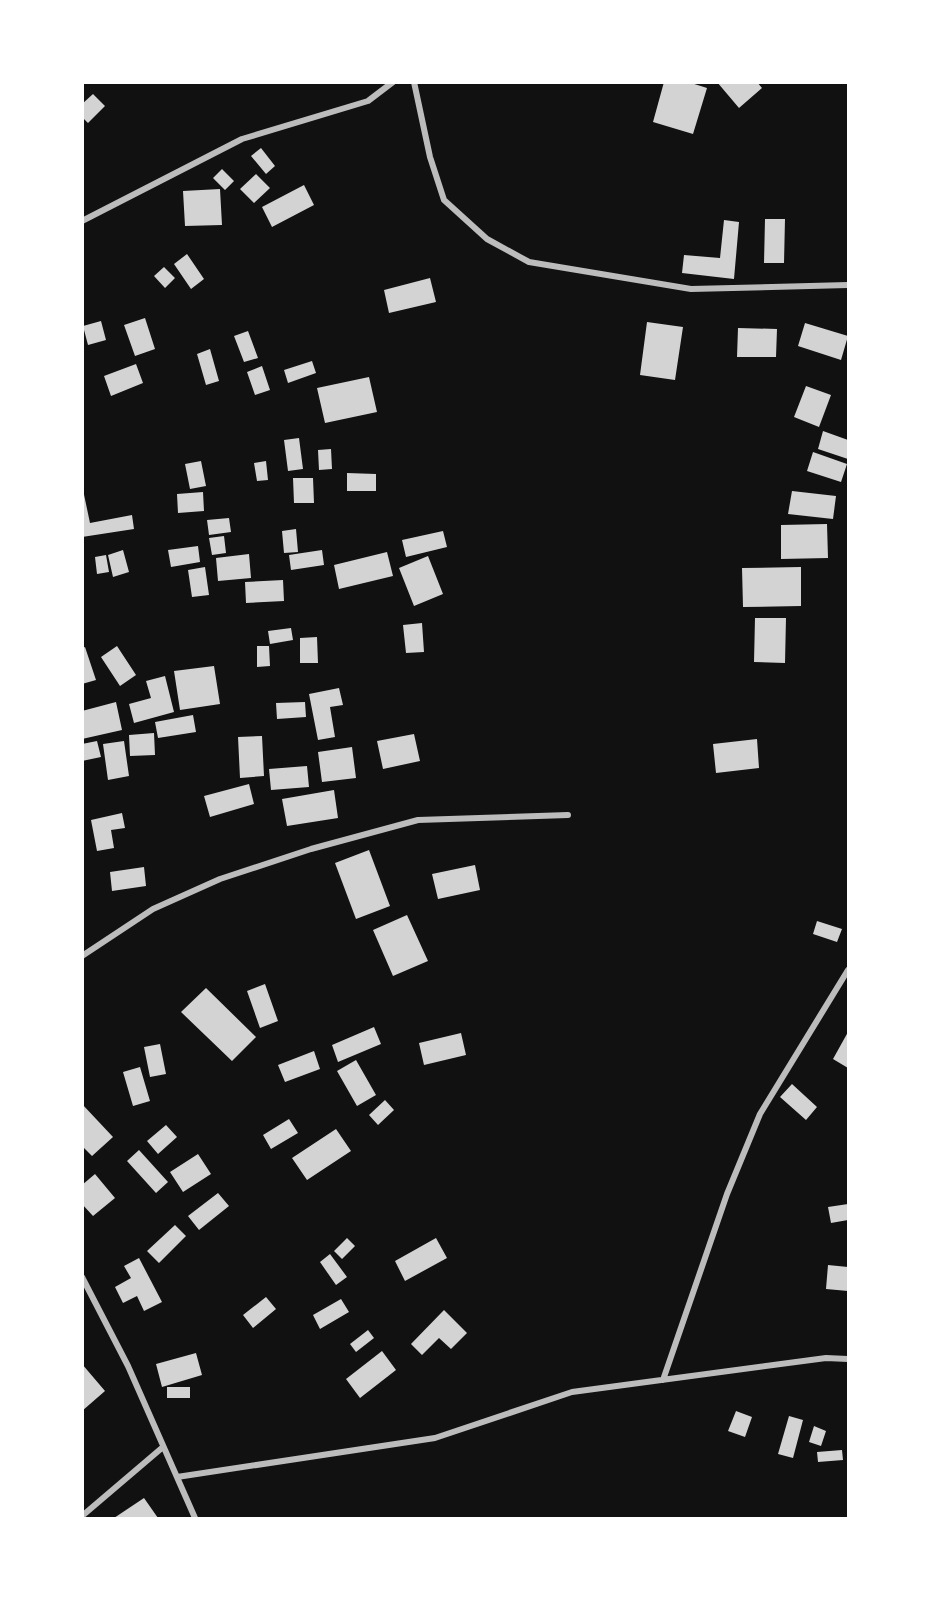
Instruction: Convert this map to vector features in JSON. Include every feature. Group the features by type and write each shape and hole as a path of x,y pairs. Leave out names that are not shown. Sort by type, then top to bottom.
{"street":[{"path":"82,221 242,139 368,101 393,82"},
{"path":"414,82 430,157 444,200 488,240 529,262 691,289 849,285"},
{"path":"82,956 153,909 220,879 311,849 418,820 568,815"},
{"path":"663,1380 726,1194 760,1114 849,970"},
{"path":"82,1277 128,1366 195,1518"},
{"path":"177,1477 435,1438 572,1392 826,1359 849,1359"},
{"path":"82,1516 163,1447"}],"building":[{"path":"664,82 688,82 707,88 693,134 653,122"},
{"path":"717,82 757,82 762,88 739,108"},
{"path":"93,94 105,106 88,123 82,117 82,104"},
{"path":"261,148 275,166 266,174 251,156"},
{"path":"222,169 234,181 225,190 213,178"},
{"path":"256,174 270,188 254,203 240,189"},
{"path":"304,185 314,205 272,227 262,207"},
{"path":"220,189 222,225 185,226 183,191"},
{"path":"765,219 785,219 784,263 764,263"},
{"path":"724,220 739,222 734,279 682,273 684,255 720,258"},
{"path":"187,254 204,279 191,289 174,264"},
{"path":"164,267 175,278 165,288 154,276"},
{"path":"430,278 436,302 389,313 384,290"},
{"path":"145,318 155,349 135,356 124,325"},
{"path":"101,321 106,340 88,345 83,326"},
{"path":"647,322 683,327 675,380 640,375"},
{"path":"805,323 848,336 841,360 798,346"},
{"path":"738,328 777,329 776,357 737,357"},
{"path":"248,331 258,358 244,362 234,336"},
{"path":"210,349 219,381 206,385 197,354"},
{"path":"312,361 316,373 288,383 284,370"},
{"path":"136,364 143,383 111,396 104,376"},
{"path":"262,366 270,390 255,395 247,372"},
{"path":"369,377 377,412 325,423 317,388"},
{"path":"806,386 831,395 819,427 794,417"},
{"path":"823,431 848,440 848,459 818,449"},
{"path":"299,438 303,469 288,471 284,440"},
{"path":"331,449 332,469 319,470 318,450"},
{"path":"813,452 847,464 841,482 807,471"},
{"path":"201,461 206,486 190,489 185,464"},
{"path":"266,461 268,480 257,481 254,463"},
{"path":"347,473 376,474 376,491 347,491"},
{"path":"293,478 313,478 314,503 294,503"},
{"path":"82,485 90,523 132,515 134,529 82,537"},
{"path":"792,491 836,496 833,519 788,514"},
{"path":"203,492 204,511 178,513 177,494"},
{"path":"229,518 231,532 209,535 207,520"},
{"path":"827,524 828,558 781,559 781,525"},
{"path":"296,529 298,552 284,553 282,531"},
{"path":"443,531 447,547 406,557 402,540"},
{"path":"224,536 226,553 212,555 209,538"},
{"path":"198,546 200,562 171,567 168,550"},
{"path":"123,550 129,572 113,577 108,555"},
{"path":"322,550 324,565 291,570 289,555"},
{"path":"387,552 393,576 339,589 334,565"},
{"path":"249,554 251,578 218,581 216,558"},
{"path":"106,555 109,572 97,574 95,557"},
{"path":"428,556 443,594 414,606 399,568"},
{"path":"205,567 209,595 192,597 188,570"},
{"path":"801,567 801,606 743,607 742,568"},
{"path":"283,580 284,601 246,603 245,582"},
{"path":"755,618 786,618 785,663 754,662"},
{"path":"422,623 424,652 406,653 403,625"},
{"path":"291,628 293,640 270,644 268,631"},
{"path":"317,637 318,663 300,663 300,638"},
{"path":"117,646 136,675 120,686 101,657"},
{"path":"257,646 269,646 270,666 257,667"},
{"path":"85,647 96,680 82,684 82,648"},
{"path":"214,666 220,704 180,710 174,671"},
{"path":"165,676 174,712 134,723 129,704 151,698 146,681"},
{"path":"339,688 343,705 330,707 335,737 318,740 309,694"},
{"path":"116,702 122,730 82,739 82,711"},
{"path":"305,702 306,717 277,719 276,703"},
{"path":"193,715 196,732 158,738 155,722"},
{"path":"154,733 155,755 130,756 129,735"},
{"path":"414,734 420,761 383,769 377,741"},
{"path":"262,736 264,776 240,778 238,737"},
{"path":"757,739 759,768 716,773 713,744"},
{"path":"97,741 101,757 82,761 82,744"},
{"path":"124,741 129,776 108,780 103,744"},
{"path":"352,747 356,778 322,782 318,752"},
{"path":"307,766 309,787 271,790 269,769"},
{"path":"249,784 254,804 210,817 204,796"},
{"path":"334,790 338,818 287,826 282,799"},
{"path":"122,813 125,828 111,830 114,848 97,851 91,820"},
{"path":"369,850 390,906 356,919 335,863"},
{"path":"475,865 480,890 438,899 432,874"},
{"path":"144,867 146,886 112,891 110,872"},
{"path":"407,915 428,961 393,976 373,930"},
{"path":"817,921 842,929 837,942 813,934"},
{"path":"265,984 278,1021 260,1028 247,991"},
{"path":"206,988 256,1037 232,1061 181,1012"},
{"path":"374,1027 381,1044 338,1062 332,1045"},
{"path":"848,1032 848,1068 833,1059"},
{"path":"461,1033 466,1055 424,1065 419,1043"},
{"path":"160,1044 166,1074 150,1077 144,1047"},
{"path":"314,1051 320,1069 285,1082 278,1065"},
{"path":"356,1060 376,1095 357,1106 337,1071"},
{"path":"140,1067 150,1101 133,1106 123,1072"},
{"path":"792,1084 817,1107 806,1120 780,1097"},
{"path":"385,1100 394,1110 378,1125 369,1115"},
{"path":"82,1104 113,1137 92,1156 84,1148 82,1149"},
{"path":"289,1119 298,1133 271,1149 263,1135"},
{"path":"166,1125 177,1137 158,1154 147,1141"},
{"path":"336,1129 351,1151 307,1180 292,1158"},
{"path":"139,1150 168,1182 156,1193 127,1161"},
{"path":"198,1154 211,1174 183,1192 170,1172"},
{"path":"95,1174 115,1198 93,1216 82,1204 82,1185"},
{"path":"218,1193 229,1206 199,1230 188,1216"},
{"path":"848,1204 848,1220 831,1223 828,1207"},
{"path":"175,1225 186,1236 159,1263 147,1251"},
{"path":"347,1238 355,1246 342,1259 334,1251"},
{"path":"436,1238 447,1258 405,1281 395,1261"},
{"path":"330,1254 347,1277 336,1285 320,1262"},
{"path":"139,1258 162,1302 144,1311 137,1296 123,1303 115,1287 131,1278 124,1266"},
{"path":"828,1265 848,1267 848,1291 826,1289"},
{"path":"266,1297 276,1309 253,1328 243,1315"},
{"path":"341,1299 349,1312 320,1329 313,1315"},
{"path":"444,1310 467,1333 451,1349 439,1338 422,1355 411,1344"},
{"path":"368,1330 374,1338 356,1352 350,1344"},
{"path":"382,1351 396,1370 360,1398 346,1379"},
{"path":"196,1353 202,1375 162,1387 156,1364"},
{"path":"82,1364 105,1391 82,1411"},
{"path":"167,1387 190,1387 190,1398 167,1398"},
{"path":"736,1411 752,1417 745,1437 728,1431"},
{"path":"789,1416 803,1420 793,1458 778,1454"},
{"path":"814,1426 826,1431 821,1446 809,1442"},
{"path":"842,1450 843,1460 818,1462 817,1452"},
{"path":"144,1498 158,1518 114,1518"}]}
